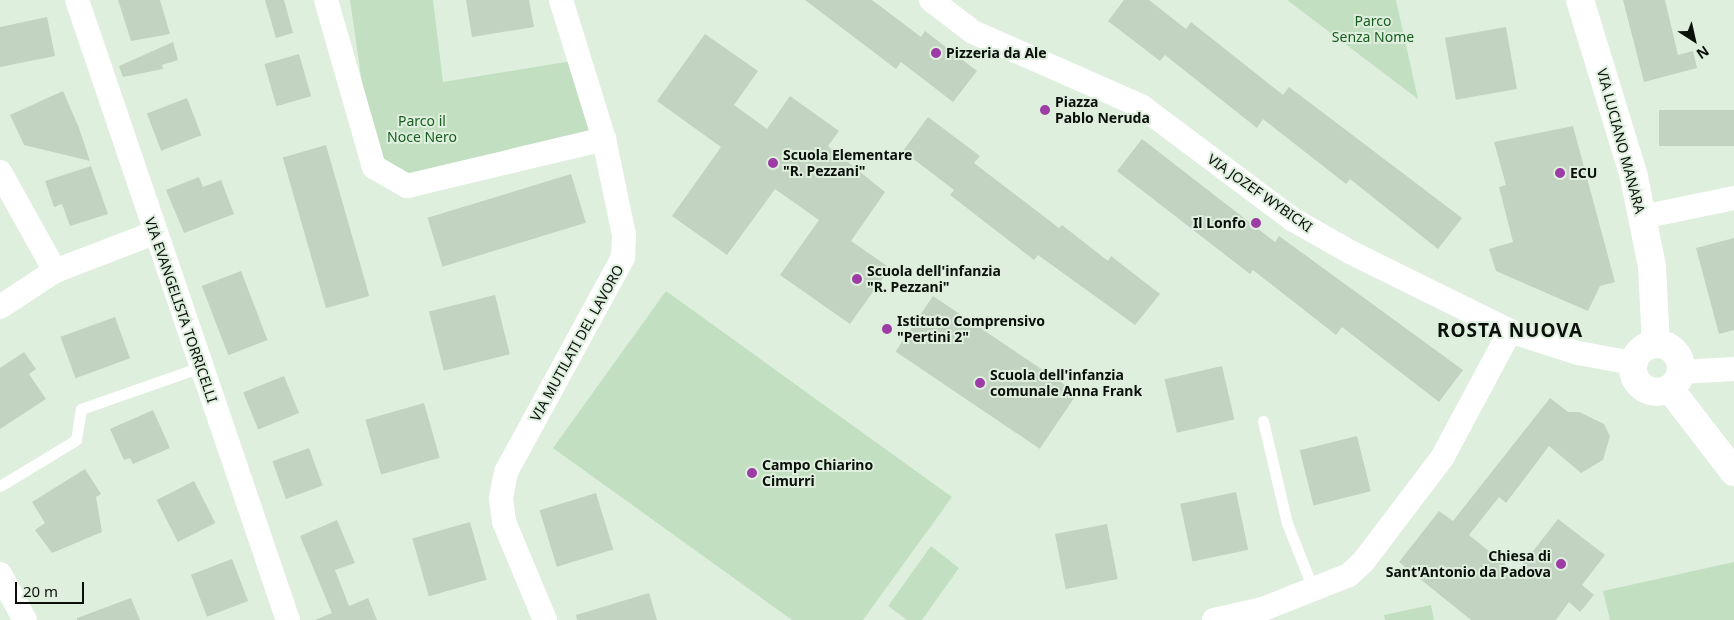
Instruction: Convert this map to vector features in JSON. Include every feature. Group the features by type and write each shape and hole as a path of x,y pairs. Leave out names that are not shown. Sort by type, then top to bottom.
{"street":[{"name":"VIA EVANGELISTA TORRICELLI","path":"77,0 154,233 288,620"},
{"path":"326,0 374,167 407,186 604,139"},
{"name":"VIA MUTILATI DEL LAVORO","path":"545,620 504,522 501,498 506,472 623,257 624,235 604,139 561,0"},
{"name":"VIA JOZEF WYBICKI","path":"931,0 973,32 1141,106 1292,219 1510,331 1578,353 1633,363"},
{"name":"VIA LUCIANO MANARA","path":"1580,0 1642,217 1652,266 1656,344"},
{"path":"0,172 55,271"},
{"path":"1642,217 1734,198"},
{"path":"0,307 55,271 154,233"},
{"path":"1214,620 1264,609 1349,575 1375,547 1442,458 1510,331"},
{"path":"1734,369 1675,380 1646,390 1635,379 1633,363 1641,350 1656,344 1675,352 1675,380 1734,472"},
{"path":"0,574 25,620"}],"lane":[{"path":"0,486 76,440 81,409 201,368"},
{"path":"1263,421 1287,523 1313,589"}],"green space":[{"name":"Parco il Noce Nero","path":"350,0 433,0 443,82 578,60 604,139 407,186 374,167"},
{"name":"Parco Senza Nome","path":"1287,0 1396,0 1418,99"},
{"name":"Campo Chiarino Cimurri","path":"666,291 952,497 863,620 792,620 553,448"},
{"path":"931,546 959,568 922,620 907,620 888,606"},
{"path":"1734,562 1734,620 1610,620 1603,591"},
{"path":"1431,605 1434,620 1385,620 1384,615"}],"building":[{"path":"118,0 160,0 170,34 131,41"},
{"path":"265,0 284,0 293,33 276,38"},
{"path":"466,0 529,0 534,27 472,37"},
{"path":"805,0 872,0 921,37 925,31 977,71 953,102 901,62 896,69"},
{"path":"1124,0 1149,0 1186,29 1191,22 1283,95 1289,87 1462,218 1438,249 1350,179 1346,184 1263,119 1257,128 1165,55 1160,61 1108,21"},
{"path":"1623,0 1665,0 1678,55 1693,51 1697,68 1644,82"},
{"path":"47,17 55,56 0,67 0,27"},
{"path":"1506,27 1517,89 1456,100 1445,38"},
{"path":"705,34 758,71 734,105 767,129 790,96 839,131 828,146 885,192 851,241 890,268 850,324 780,275 819,220 775,189 727,255 672,216 721,147 657,101"},
{"path":"173,42 178,60 162,65 163,69 123,77 119,66"},
{"path":"299,54 311,96 277,106 264,64"},
{"path":"63,91 79,128 90,161 24,145 10,115"},
{"path":"187,98 201,135 161,151 147,113"},
{"path":"1659,110 1734,110 1734,146 1659,146"},
{"path":"928,117 980,156 974,163 1059,228 1062,225 1108,261 1111,256 1160,294 1135,325 1038,255 1034,260 950,195 954,190 903,151"},
{"path":"1573,126 1615,282 1600,286 1588,311 1496,271 1489,249 1513,242 1499,187 1506,185 1494,142"},
{"path":"1142,139 1275,242 1279,236 1463,370 1439,402 1342,327 1336,335 1253,270 1250,274 1117,171"},
{"path":"326,145 369,296 326,308 283,157"},
{"path":"91,166 108,214 70,226 62,204 54,207 45,181"},
{"path":"571,174 586,223 442,267 428,218"},
{"path":"199,177 203,187 221,180 234,214 184,233 166,190"},
{"path":"1734,238 1734,330 1719,334 1696,248"},
{"path":"241,271 268,340 228,355 202,286"},
{"path":"495,295 510,354 444,371 429,311"},
{"path":"933,296 1077,393 1040,449 896,352"},
{"path":"115,317 130,358 76,378 60,337"},
{"path":"24,352 36,369 29,374 46,399 0,429 0,368"},
{"path":"1222,366 1234,420 1177,433 1165,379"},
{"path":"284,376 299,413 258,430 243,392"},
{"path":"1550,398 1568,412 1579,412 1604,424 1610,436 1603,460 1581,473 1549,446 1506,503 1499,497 1469,535 1516,573 1558,519 1605,555 1582,585 1594,595 1580,612 1569,602 1556,620 1471,620 1399,562 1439,511 1453,521"},
{"path":"424,403 440,458 381,475 365,420"},
{"path":"153,410 170,448 133,464 130,458 124,460 110,429"},
{"path":"1357,436 1371,491 1314,506 1300,450"},
{"path":"309,448 323,486 286,499 272,461"},
{"path":"85,469 101,494 96,497 102,532 52,553 35,530 45,523 32,502"},
{"path":"194,481 215,523 178,542 157,500"},
{"path":"1236,492 1248,550 1193,562 1180,504"},
{"path":"596,493 613,549 557,567 540,510"},
{"path":"337,520 355,563 335,570 349,606 368,598 377,620 315,620 332,613 300,536"},
{"path":"470,522 487,580 429,596 412,539"},
{"path":"1107,524 1118,579 1066,589 1055,534"},
{"path":"232,559 248,601 207,617 191,575"},
{"path":"649,593 657,620 577,620 576,615"},
{"path":"131,598 140,620 77,620 77,618"}],"place":[{"name":"Pizzeria da Ale","path":"936,53"},
{"name":"Piazza Pablo Neruda","path":"1045,110"},
{"name":"Scuola Elementare \"R. Pezzani\"","path":"773,163"},
{"name":"ECU","path":"1560,173"},
{"name":"Il Lonfo","path":"1256,223"},
{"name":"Scuola dell'infanzia \"R. Pezzani\"","path":"857,279"},
{"name":"Istituto Comprensivo \"Pertini 2\"","path":"887,329"},
{"name":"Scuola dell'infanzia comunale Anna Frank","path":"980,383"},
{"name":"Campo Chiarino Cimurri","path":"752,473"},
{"name":"Chiesa di Sant'Antonio da Padova","path":"1561,564"}],"district":[{"name":"ROSTA NUOVA","path":"1510,331"}]}
